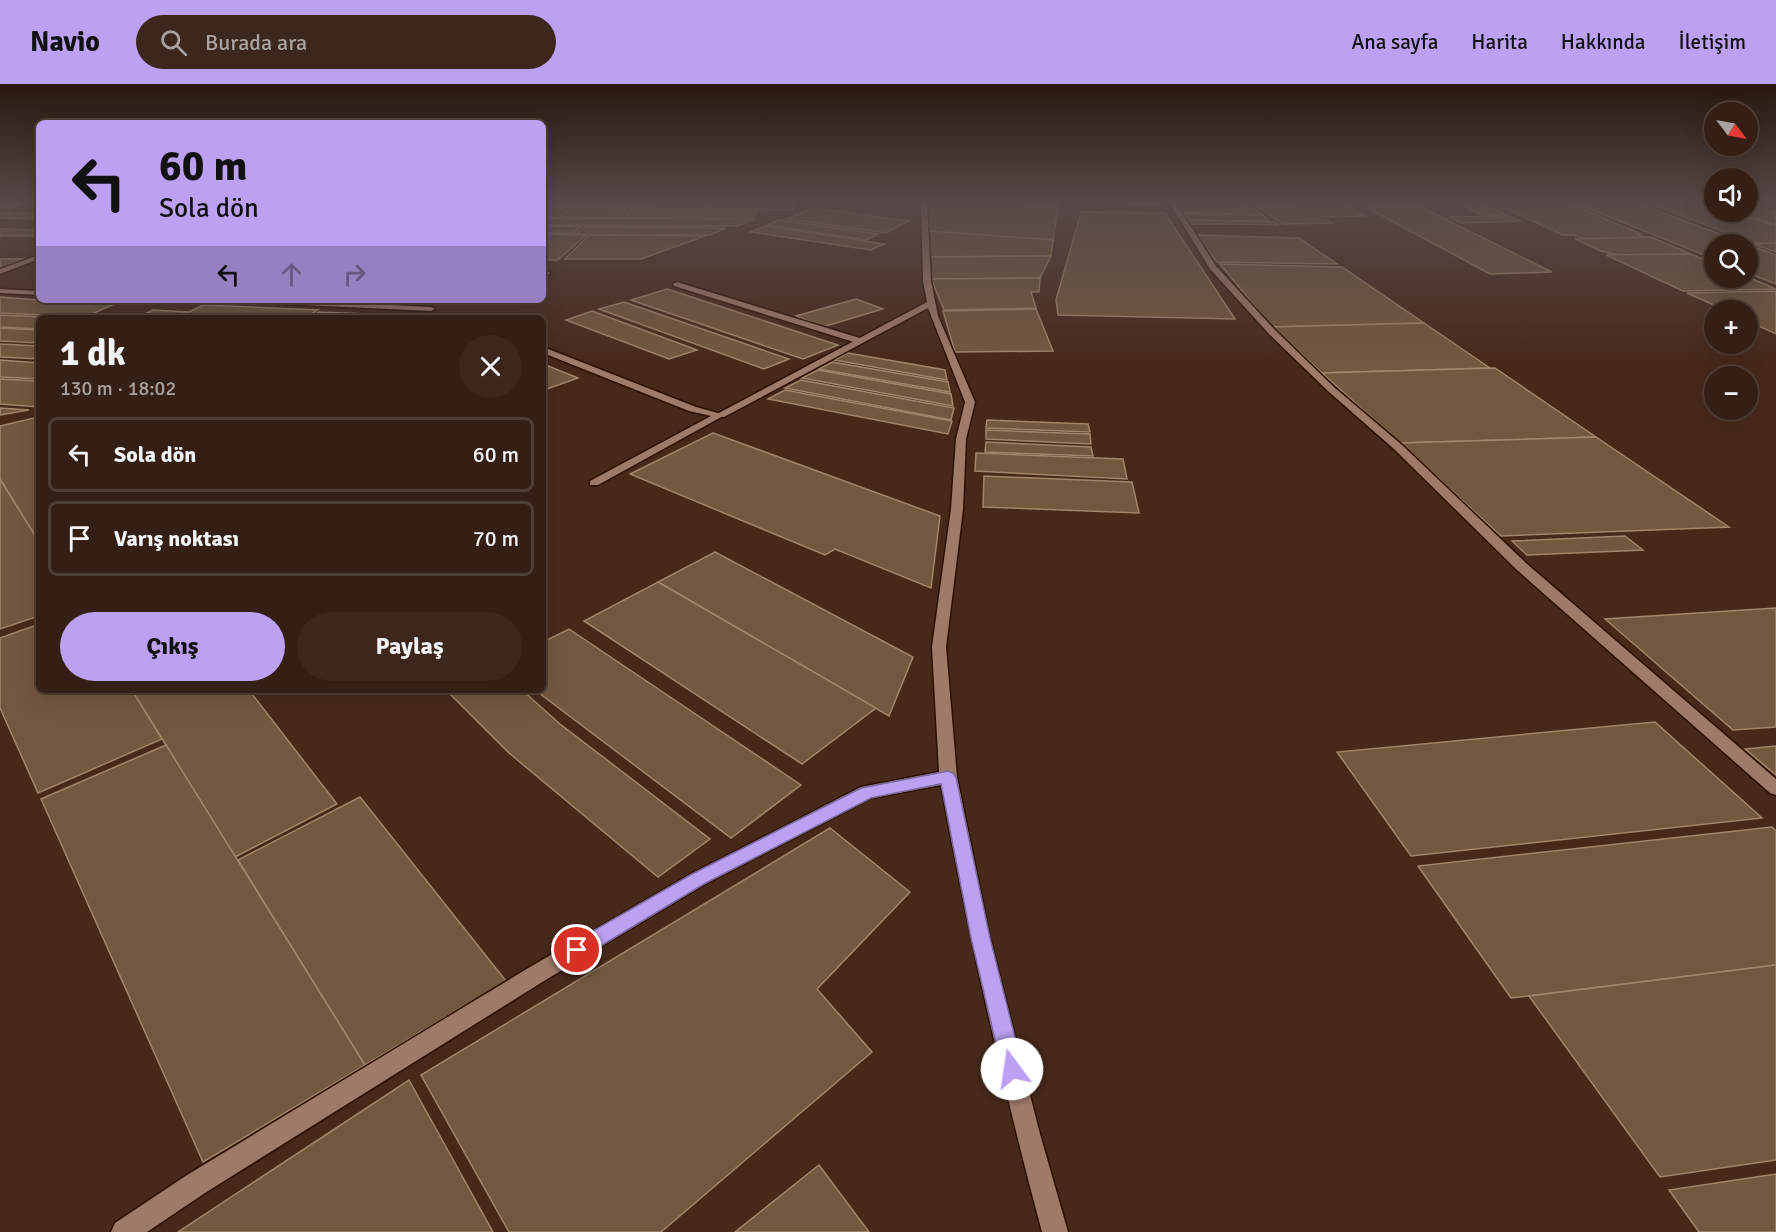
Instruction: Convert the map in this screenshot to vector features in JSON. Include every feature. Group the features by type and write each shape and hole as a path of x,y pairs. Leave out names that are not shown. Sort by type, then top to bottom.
{"street":[{"path":"925,256 927,281 938,327 970,402 961,439 957,510 939,647 948,777 980,938 1028,1134 1055,1232"},
{"path":"1206,256 1213,267 1272,332 1332,390 1398,447 1522,567 1776,789"},
{"path":"0,272 36,258"},
{"path":"14,266 36,267"},
{"path":"676,284 860,341"},
{"path":"0,291 36,292"},
{"path":"300,303 431,309"},
{"path":"594,483 932,303"},
{"path":"546,351 693,409 720,415"},
{"path":"124,1232 196,1184 537,974 698,879 867,792 948,777"}],"building":[{"path":"546,256 563,256 558,260 546,260"},
{"path":"568,256 651,256 641,259 565,259"},
{"path":"927,256 1051,256 1051,256"},
{"path":"1051,256 1040,278 931,279 927,257"},
{"path":"1069,256 1193,256 1235,319 1058,315 1056,300"},
{"path":"1212,256 1325,256 1337,264 1217,262"},
{"path":"1456,256 1519,256 1552,272 1490,274"},
{"path":"1607,256 1695,256 1704,260 1704,288 1758,288 1758,281 1776,289 1683,291"},
{"path":"1758,256 1776,256 1776,284 1758,277"},
{"path":"0,259 25,259 0,267"},
{"path":"1220,264 1342,267 1424,323 1272,327"},
{"path":"1040,278 1039,292 1031,292 1036,308 944,310 931,279"},
{"path":"667,289 838,345 803,359 631,300"},
{"path":"1776,291 1776,334 1758,326 1758,300 1704,301 1687,293"},
{"path":"0,297 36,300 36,303 117,303 90,315 0,313"},
{"path":"856,299 883,309 823,327 796,316"},
{"path":"624,302 789,359 764,369 599,309"},
{"path":"203,305 318,310 309,315 142,315 153,310 189,312"},
{"path":"1036,309 1053,351 955,352 943,311"},
{"path":"592,311 697,350 669,359 566,320"},
{"path":"319,312 392,315 314,315"},
{"path":"0,315 36,316 36,329 0,327"},
{"path":"1424,323 1490,368 1322,373 1272,327"},
{"path":"0,328 36,330 36,343 0,341"},
{"path":"0,344 36,346 36,359 0,357"},
{"path":"848,353 945,370 947,380 834,360"},
{"path":"0,360 36,363 36,379 0,377"},
{"path":"832,362 948,382 950,392 819,369"},
{"path":"546,365 578,378 547,389"},
{"path":"1495,368 1596,437 1400,443 1322,373"},
{"path":"818,370 951,394 953,406 802,378"},
{"path":"0,379 36,381 36,407 0,404"},
{"path":"801,380 954,408 951,420 785,388"},
{"path":"785,390 952,421 948,434 768,399"},
{"path":"0,408 29,410 0,415"},
{"path":"36,417 36,537 0,479 0,426"},
{"path":"987,420 1088,424 1090,432 986,428"},
{"path":"986,430 1090,434 1091,444 986,439"},
{"path":"713,433 940,516 931,588 835,549 825,555 630,474"},
{"path":"1596,437 1729,527 1501,536 1400,443"},
{"path":"986,442 1091,447 1093,456 985,452"},
{"path":"976,453 1123,459 1127,479 975,471"},
{"path":"984,476 1132,482 1139,513 983,507"},
{"path":"0,479 36,537 36,617 0,629"},
{"path":"1625,536 1643,550 1527,555 1512,541"},
{"path":"715,552 913,657 889,716 658,582"},
{"path":"658,582 876,708 802,764 584,621"},
{"path":"1776,608 1776,727 1733,730 1605,619"},
{"path":"36,625 36,693 134,693 162,739 38,793 0,708 0,638"},
{"path":"569,629 801,785 731,838 539,693 546,693 546,640"},
{"path":"134,693 251,693 337,804 235,857"},
{"path":"449,693 525,693 560,724 710,839 658,877 509,753"},
{"path":"1655,722 1762,818 1411,856 1337,752"},
{"path":"166,745 365,1065 203,1162 41,799"},
{"path":"1776,746 1776,775 1745,749"},
{"path":"360,797 506,981 365,1065 238,860"},
{"path":"1772,827 1776,831 1776,965 1511,998 1418,866"},
{"path":"830,828 910,892 817,989 872,1052 661,1232 509,1232 421,1075"},
{"path":"1776,965 1776,1160 1660,1177 1529,996"},
{"path":"409,1080 493,1232 178,1232"},
{"path":"819,1165 869,1232 735,1232"},
{"path":"1776,1174 1776,1232 1699,1232 1669,1190"}],"route":[{"path":"577,950 698,879 867,792 948,777 980,938 1012,1069"}]}
